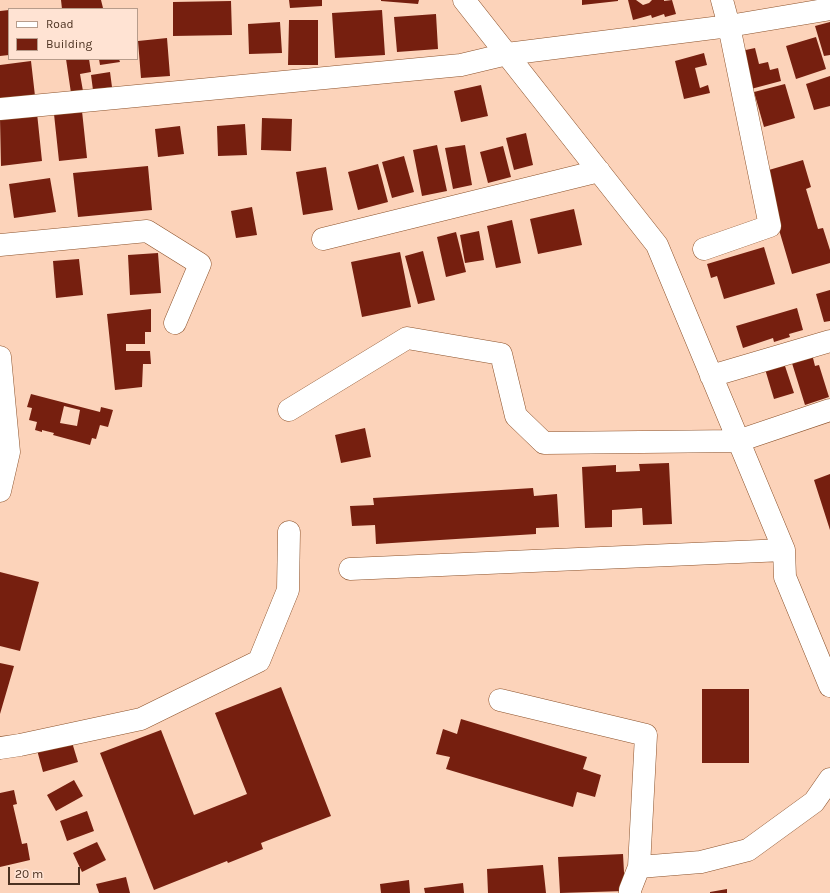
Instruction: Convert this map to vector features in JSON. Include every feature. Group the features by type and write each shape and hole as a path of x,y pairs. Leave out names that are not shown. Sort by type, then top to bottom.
{"street":[{"path":"464,0 656,245 784,550 785,577 830,686"},
{"path":"704,249 770,226 729,26 722,0"},
{"path":"0,108 460,65 507,54 729,26 830,9"},
{"path":"323,240 599,171"},
{"path":"0,245 147,231 200,264 175,323"},
{"path":"289,410 407,338 501,354 516,416 544,443 738,441 830,410"},
{"path":"711,376 830,341"},
{"path":"0,366 9,452 0,491"},
{"path":"0,748 141,719 259,661 288,590 289,532"},
{"path":"350,569 784,550"},
{"path":"500,700 646,735 639,867 630,893"},
{"path":"639,867 701,862 748,850 814,802 830,779"}],"building":[{"path":"61,0 101,0 103,8 62,8"},
{"path":"289,0 322,0 322,6 290,8"},
{"path":"381,0 419,0 418,4"},
{"path":"582,0 618,0 618,1 582,5"},
{"path":"628,0 636,0 643,5 652,0 672,0 676,14 665,17 664,14 652,18 651,15 633,20"},
{"path":"231,1 232,35 173,36 173,2"},
{"path":"8,10 8,55 0,56 0,11"},
{"path":"382,10 385,55 335,58 332,13"},
{"path":"436,14 438,49 397,52 394,17"},
{"path":"289,20 318,20 318,65 288,65"},
{"path":"280,22 282,53 249,54 248,24"},
{"path":"830,22 830,55 824,56 815,26"},
{"path":"816,37 826,69 796,79 786,46"},
{"path":"167,38 170,76 141,78 138,41"},
{"path":"755,48 759,64 768,62 770,70 778,68 781,81 751,89 741,51"},
{"path":"704,53 707,65 695,68 700,88 708,85 710,93 684,99 675,61"},
{"path":"66,60 89,60 91,72 80,74 83,91 71,93"},
{"path":"99,60 119,60 120,62 100,65"},
{"path":"31,61 35,96 0,100 0,65"},
{"path":"110,72 112,87 93,90 91,75"},
{"path":"830,76 830,106 814,110 806,84"},
{"path":"785,84 795,118 764,127 754,92"},
{"path":"481,85 488,116 461,122 454,91"},
{"path":"82,111 87,158 59,161 54,114"},
{"path":"37,113 42,161 1,166 0,118"},
{"path":"262,118 292,119 291,151 261,150"},
{"path":"245,124 247,155 218,156 217,126"},
{"path":"180,126 184,154 158,157 155,129"},
{"path":"526,133 533,165 514,170 506,138"},
{"path":"437,145 447,191 422,196 413,150"},
{"path":"465,145 472,185 453,189 445,148"},
{"path":"503,146 511,177 488,183 480,152"},
{"path":"404,156 414,192 392,198 382,162"},
{"path":"803,160 811,187 806,189 818,229 823,228 830,250 830,263 792,274 762,172"},
{"path":"378,164 388,202 358,210 348,172"},
{"path":"148,166 152,210 78,217 73,173"},
{"path":"326,167 333,210 303,215 296,172"},
{"path":"50,178 56,212 14,218 9,184"},
{"path":"252,207 257,235 236,238 231,211"},
{"path":"574,209 582,245 538,254 530,219"},
{"path":"512,220 521,263 496,268 487,226"},
{"path":"479,231 484,260 465,263 460,235"},
{"path":"456,232 466,272 446,277 437,237"},
{"path":"764,247 775,284 724,299 717,276 711,278 707,264"},
{"path":"423,251 435,300 418,304 405,256"},
{"path":"400,252 411,307 362,317 351,262"},
{"path":"158,253 161,293 130,295 128,255"},
{"path":"79,259 83,295 56,298 53,261"},
{"path":"830,290 830,321 824,322 816,294"},
{"path":"797,308 803,330 789,334 790,337 774,342 773,338 743,348 736,326"},
{"path":"151,309 151,332 145,332 145,344 126,344 126,351 150,351 151,364 143,364 142,387 115,390 107,314"},
{"path":"812,354 815,366 819,365 829,397 805,405 791,360"},
{"path":"784,363 794,393 774,399 765,369"},
{"path":"31,394 100,412 101,407 113,410 108,427 100,425 96,439 92,438 90,445 53,435 54,433 35,430 37,422 29,420 32,408 27,407","holes":["64,406 80,410 77,426 60,423"]},
{"path":"365,428 371,457 341,463 335,435"},
{"path":"669,463 672,524 643,525 642,508 612,510 612,527 585,528 582,467 616,465 616,472 640,471 639,464"},
{"path":"830,474 830,530 814,480"},
{"path":"533,488 534,496 557,494 559,527 536,528 536,534 376,544 375,525 352,526 350,506 374,505 373,498"},
{"path":"0,572 39,582 20,651 0,646"},
{"path":"0,663 14,666 0,714"},
{"path":"281,687 331,816 261,843 263,849 228,863 227,861 154,890 100,753 161,730 194,815 247,794 215,713"},
{"path":"702,689 749,689 749,763 702,763"},
{"path":"461,719 587,757 583,769 601,775 595,797 577,792 573,807 446,769 450,757 436,754 443,729 457,734"},
{"path":"71,739 78,762 43,772 37,750"},
{"path":"74,780 83,796 56,811 47,795"},
{"path":"14,790 17,804 13,805 22,844 27,843 30,860 0,867 0,793"},
{"path":"87,811 94,831 67,841 60,821"},
{"path":"97,842 106,860 82,872 73,853"},
{"path":"623,854 625,891 560,893 558,857"},
{"path":"543,865 546,893 488,893 487,869"},
{"path":"126,877 130,893 99,893 96,884"},
{"path":"409,880 410,893 381,893 380,884"},
{"path":"463,883 464,893 425,893 424,888"},
{"path":"727,889 727,893 710,893 710,892"}]}
